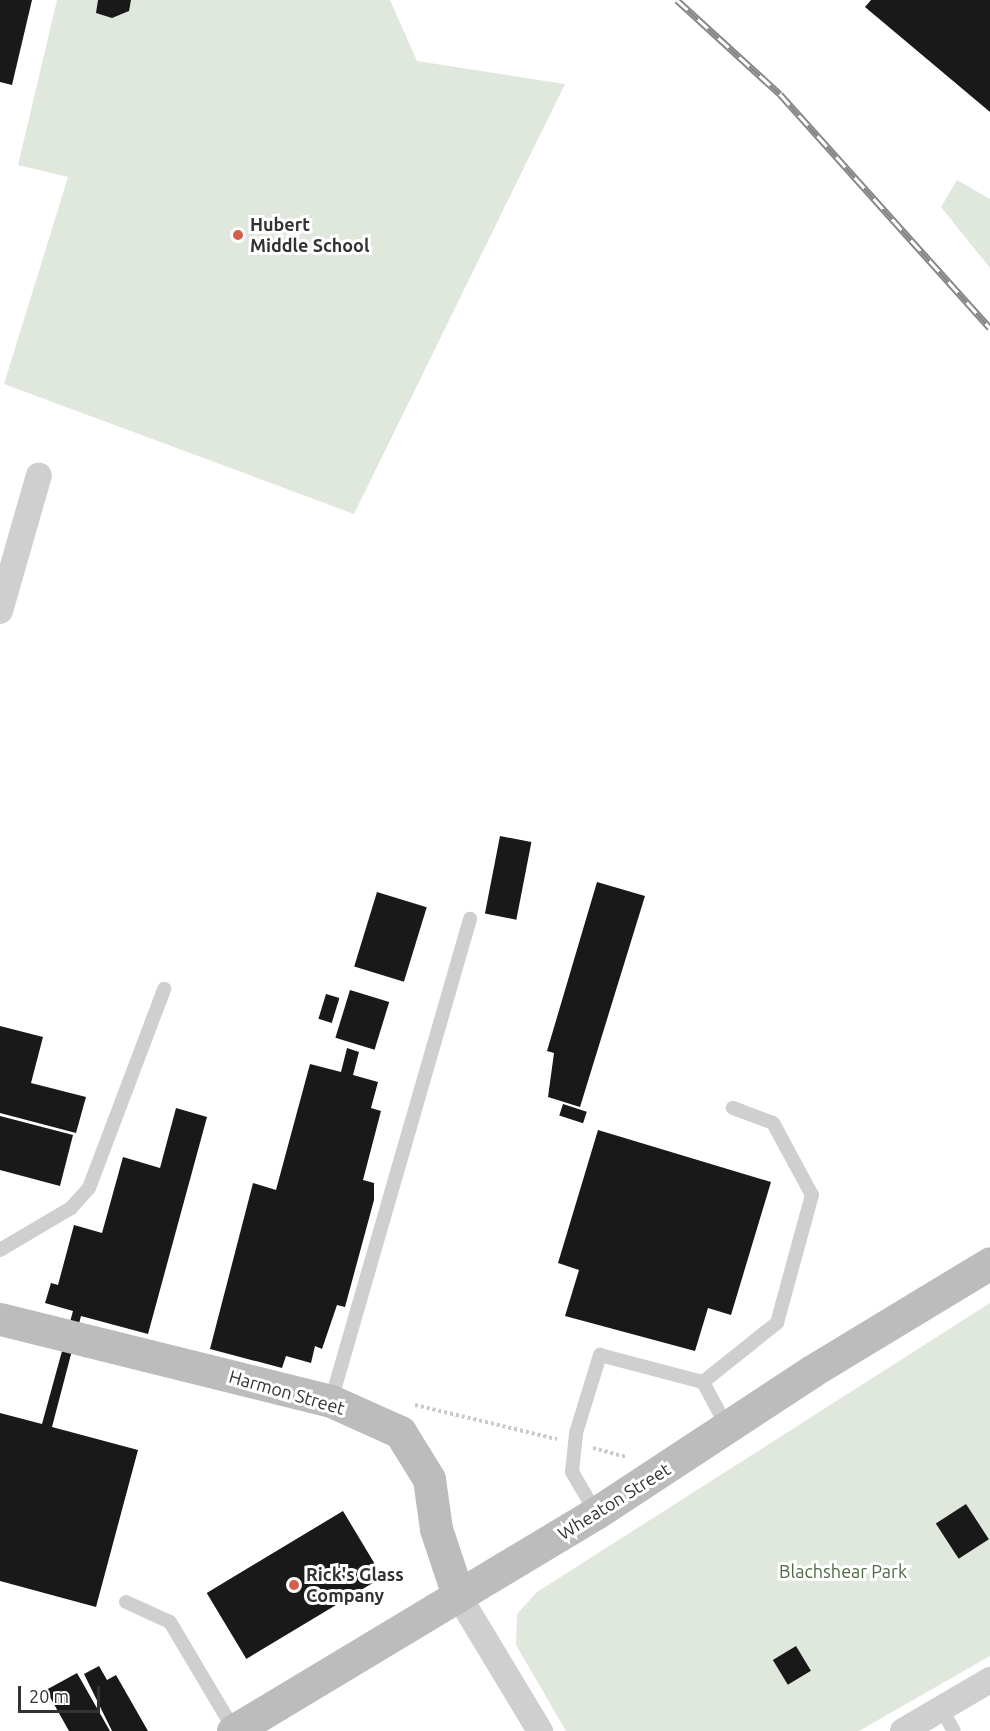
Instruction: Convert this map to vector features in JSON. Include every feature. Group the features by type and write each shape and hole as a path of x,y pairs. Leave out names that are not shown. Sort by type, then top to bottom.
{"main road":[{"name":"Wheaton Street","path":"234,1731 596,1513 727,1427 990,1263"},
{"name":"Harmon Street","path":"0,1319 331,1401 399,1432 429,1479 436,1529 458,1595"}],"street":[{"path":"0,611 39,475"},
{"path":"458,1595 540,1731"},
{"path":"903,1731 990,1680"}],"lane":[{"path":"331,1401 470,920"},
{"path":"0,1250 71,1208 89,1188 164,989"},
{"path":"704,1382 777,1323 812,1195 773,1123 733,1108"},
{"path":"596,1513 572,1472 575,1443 600,1355 704,1382 727,1427"},
{"path":"126,1602 170,1622 234,1731"},
{"path":"941,1708 954,1731"}],"path":[{"path":"405,1402 627,1457"}],"green space":[{"name":"Hubert Middle School","path":"57,0 390,0 417,61 565,84 354,514 4,384 68,177 18,165"},
{"path":"957,180 990,199 990,268 941,207"},
{"name":"Blachshear Park","path":"990,1303 990,1656 859,1731 566,1731 516,1645 517,1614 537,1592"}],"building":[{"path":"0,0 32,0 12,85 0,82"},
{"path":"98,0 131,0 129,11 112,18 96,13"},
{"path":"871,0 990,0 990,112 865,7"},
{"path":"500,836 531,842 516,920 485,914"},
{"path":"597,882 645,896 580,1107 548,1097 554,1053 547,1051"},
{"path":"377,892 427,907 404,982 354,967"},
{"path":"350,990 389,1002 375,1050 335,1038"},
{"path":"326,994 339,998 332,1023 318,1019"},
{"path":"0,1026 43,1037 31,1083 86,1097 76,1133 0,1113"},
{"path":"347,1048 359,1052 353,1075 378,1082 371,1108 381,1111 363,1180 374,1183 374,1200 345,1307 337,1305 322,1349 315,1346 311,1363 286,1356 282,1368 210,1349 253,1183 276,1190 310,1064 341,1072"},
{"path":"563,1104 587,1112 583,1123 559,1115"},
{"path":"176,1108 207,1117 148,1334 81,1316 52,1427 138,1450 96,1607 0,1581 0,1413 42,1424 73,1311 45,1303 51,1283 58,1285 74,1225 102,1233 123,1157 160,1168"},
{"path":"0,1116 73,1135 60,1186 0,1170"},
{"path":"598,1130 771,1182 731,1315 708,1308 695,1351 565,1316 579,1270 558,1263"},
{"path":"966,1504 989,1539 959,1559 936,1524"},
{"name":"Rick's Glass Company","path":"343,1511 383,1577 246,1659 207,1593"},
{"path":"796,1646 811,1671 788,1685 773,1660"},
{"path":"99,1666 107,1680 116,1675 148,1731 112,1731 84,1674"},
{"path":"77,1673 110,1731 69,1731 46,1690"}],"railway":[{"path":"677,0 780,94 990,328"}],"place":[{"name":"Hubert Middle School","path":"238,235"},
{"name":"Rick's Glass Company","path":"294,1585"}]}
